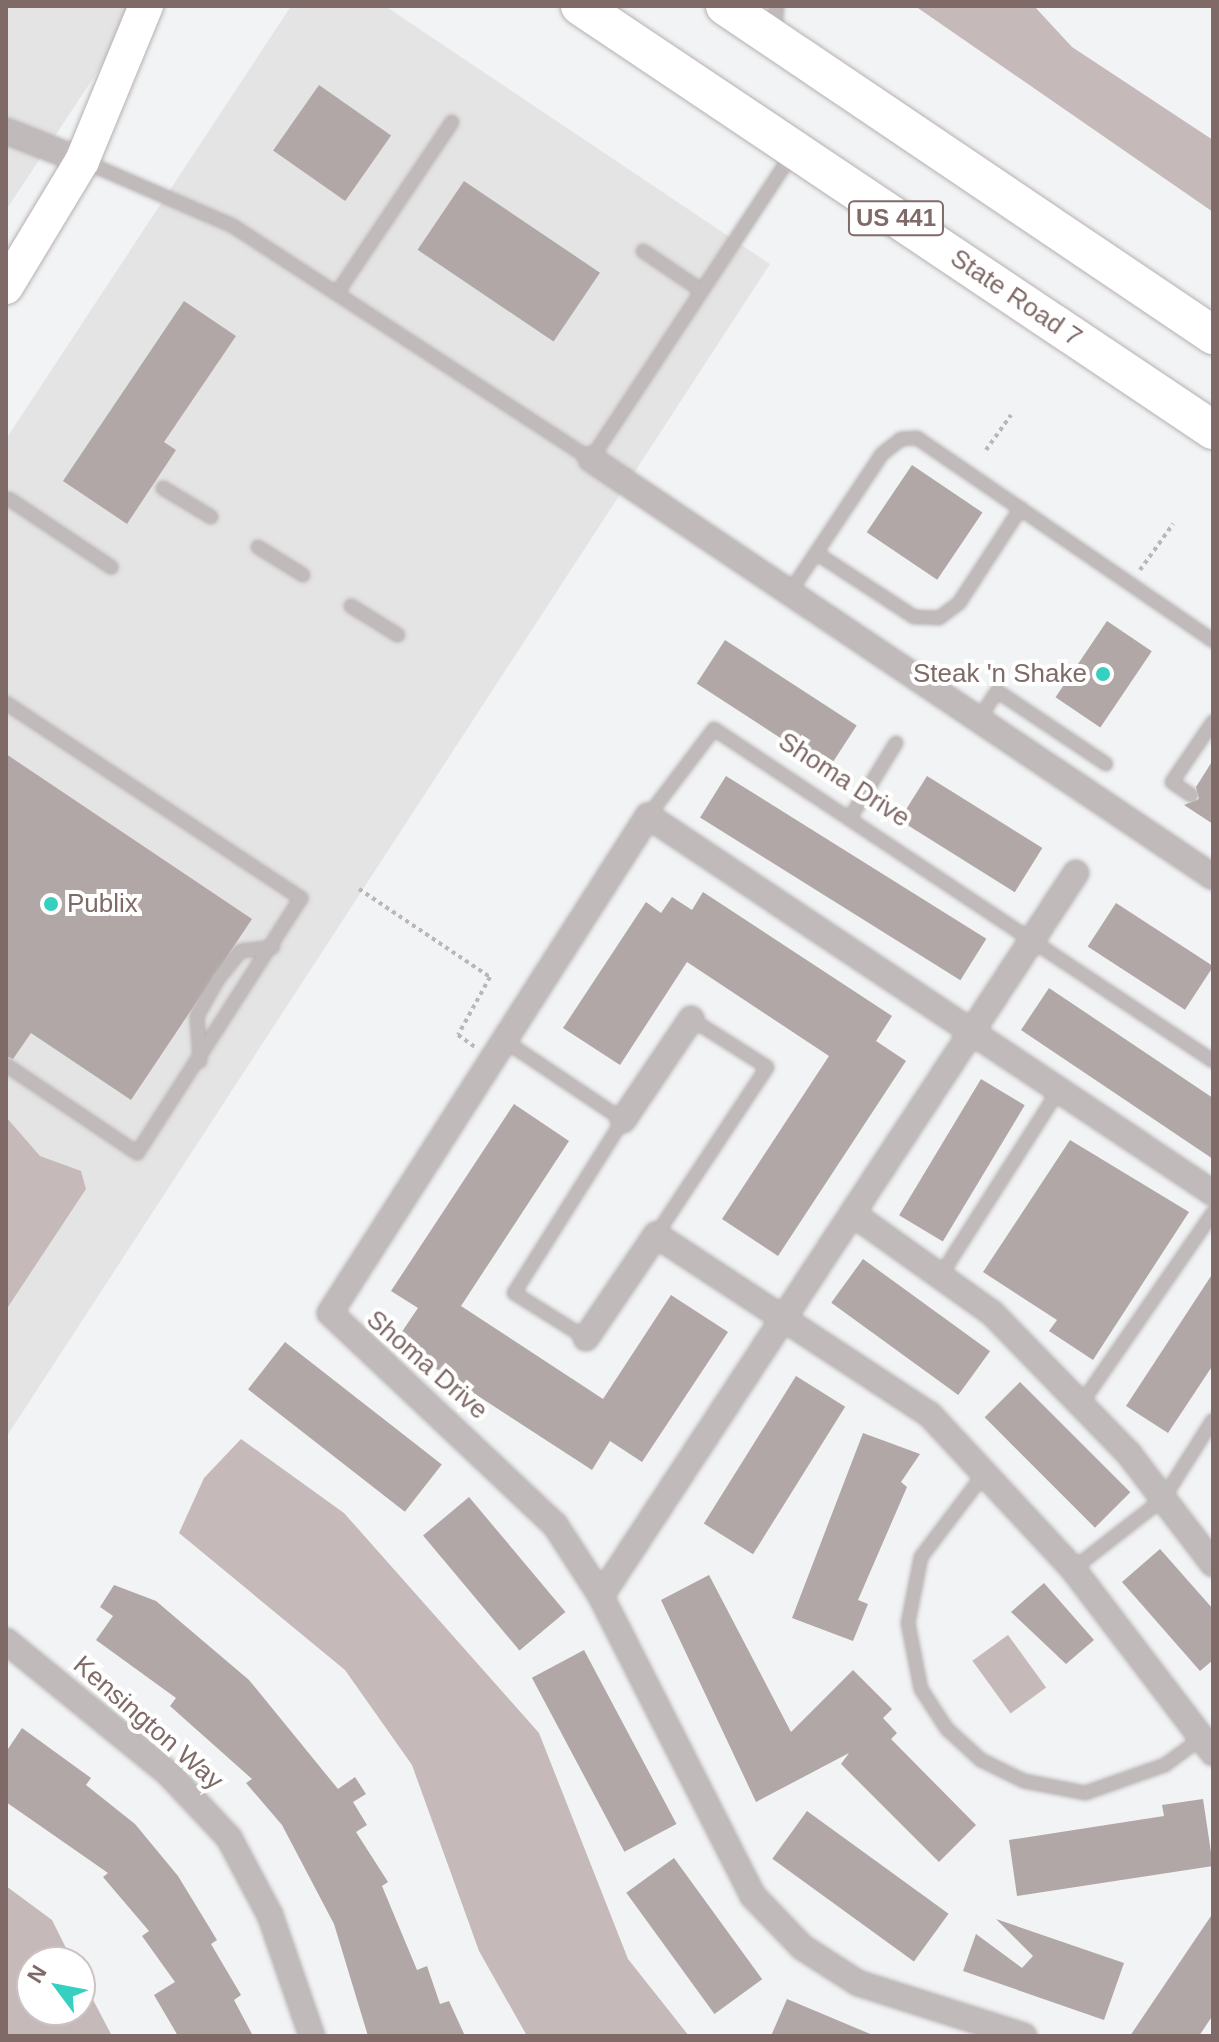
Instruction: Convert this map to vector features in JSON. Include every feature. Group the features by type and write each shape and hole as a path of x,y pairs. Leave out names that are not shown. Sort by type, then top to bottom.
{"main road":[{"name":"State Road 7","path":"580,6 1213,430"},
{"name":"US 441","path":"725,6 776,22 1213,335"}],"street":[{"path":"6,287 82,161 146,6"},
{"path":"6,131 82,161"},
{"path":"591,459 1213,877"},
{"path":"648,816 975,1030 1213,1193"},
{"name":"Shoma Drive","path":"648,816 330,1313 555,1525 601,1596 753,1896 802,1947 858,1983 1024,2036"},
{"path":"601,1596 1076,873"},
{"path":"623,1120 691,1019"},
{"path":"853,1214 992,1313 1081,1404 1163,1499 1213,1564"},
{"path":"586,1338 656,1235 784,1319 930,1415 987,1470 1073,1569 1207,1746"},
{"name":"Kensington Way","path":"6,1641 169,1774 229,1838 270,1915 312,2036"}],"lane":[{"path":"337,293 452,122"},
{"path":"82,161 233,226 591,459 795,150"},
{"path":"643,251 702,291"},
{"path":"790,592 882,454 901,439 917,438 1213,641"},
{"path":"163,488 211,517"},
{"path":"9,499 111,567"},
{"path":"816,553 914,617 939,618 959,603 1021,508"},
{"path":"258,547 303,575"},
{"path":"351,606 398,635"},
{"path":"979,719 997,691 1106,764"},
{"path":"6,703 301,898 200,1061 137,1153 6,1065"},
{"path":"1191,795 1172,782 1213,722"},
{"name":"Shoma Drive","path":"648,816 714,729 1211,1055"},
{"path":"850,818 896,743"},
{"path":"200,1061 197,1016 218,979 241,951 273,947"},
{"path":"656,1235 767,1067 691,1019"},
{"path":"499,1050 623,1120 514,1293 586,1338"},
{"path":"939,1278 1060,1088"},
{"path":"1081,1404 1213,1213"},
{"path":"1073,1569 1163,1499 1213,1420"},
{"path":"987,1470 921,1557 908,1623 921,1689 947,1729 981,1760 1024,1781 1085,1793 1165,1765 1207,1746"}],"path":[{"path":"986,450 1011,415"},
{"path":"1140,570 1173,524"},
{"path":"359,889 490,977 458,1035 499,1050"}],"shaded area":[{"path":"6,6 141,6 6,210"},
{"path":"291,6 385,6 770,264 7,1436 6,439"},
{"path":"915,6 1034,6 1072,47 1213,140 1213,212"},
{"path":"6,1117 40,1156 81,1171 86,1189 6,1310"},
{"path":"241,1439 344,1513 539,1733 628,1959 689,2036 527,2036 479,1951 412,1765 345,1670 179,1533 204,1478"},
{"path":"1008,1635 1046,1688 1011,1713 972,1661"},
{"path":"6,1886 52,1920 65,1946 16,1946 16,2026 96,2026 96,2006 112,2036 6,2036"}],"building":[{"path":"319,85 391,135 345,201 273,151"},
{"path":"464,181 600,273 554,342 418,250"},
{"path":"184,301 236,336 164,442 176,450 127,524 63,481"},
{"path":"912,465 982,513 937,580 867,532"},
{"name":"Steak 'n Shake","path":"1107,621 1152,651 1100,727 1056,697"},
{"path":"725,640 857,726 828,769 697,684"},
{"path":"6,754 252,919 131,1100 31,1033 13,1059 6,1056"},
{"path":"1213,760 1213,824 1184,805 1199,799 1196,787"},
{"path":"726,776 986,939 960,980 700,818"},
{"path":"927,776 1042,848 1015,892 899,820"},
{"path":"703,892 892,1016 876,1041 906,1061 778,1256 722,1219 829,1056 687,962 620,1065 563,1028 646,902 661,913 672,897 692,910"},
{"path":"1116,903 1213,966 1185,1010 1088,947"},
{"path":"1049,988 1213,1098 1213,1159 1021,1030"},
{"path":"981,1079 1025,1105 943,1242 899,1215"},
{"path":"514,1104 569,1141 461,1306 603,1399 671,1295 728,1332 642,1462 610,1441 592,1470 395,1342 418,1308 391,1291"},
{"path":"1070,1140 1189,1212 1093,1360 1049,1331 1057,1320 983,1272"},
{"path":"863,1259 990,1351 958,1395 831,1303"},
{"path":"1213,1273 1213,1365 1168,1433 1126,1406"},
{"path":"285,1342 442,1465 405,1512 248,1389"},
{"path":"796,1376 845,1407 753,1554 704,1524"},
{"path":"1020,1382 1130,1492 1095,1528 985,1417"},
{"path":"863,1433 920,1454 901,1482 907,1487 858,1600 868,1604 853,1641 792,1618"},
{"path":"469,1497 565,1612 519,1650 423,1536"},
{"path":"1160,1549 1213,1609 1213,1660 1200,1671 1122,1582"},
{"path":"709,1575 791,1732 853,1670 892,1709 883,1718 897,1733 891,1739 976,1825 939,1862 841,1764 849,1753 756,1802 661,1600"},
{"path":"1044,1583 1094,1640 1066,1664 1011,1612"},
{"path":"114,1585 156,1601 249,1680 338,1789 355,1777 366,1794 353,1802 367,1825 356,1832 388,1882 382,1886 417,1970 427,1966 440,2004 449,2001 465,2036 368,2036 334,1924 282,1825 246,1783 252,1779 170,1706 176,1698 96,1640 113,1616 100,1607"},
{"path":"584,1650 676,1824 624,1852 532,1678"},
{"path":"22,1728 91,1778 86,1785 135,1824 178,1876 217,1940 211,1944 241,1995 234,2000 253,2036 178,2036 154,1995 175,1982 142,1936 149,1931 103,1877 108,1873 6,1802 6,1752"},
{"path":"1203,1799 1213,1866 1017,1896 1009,1840 1164,1816 1162,1805"},
{"path":"807,1811 949,1914 914,1962 772,1859"},
{"path":"674,1858 762,1979 714,2014 626,1893"},
{"path":"1213,1913 1213,2015 1199,2036 1130,2036"},
{"path":"996,1919 1124,1963 1104,2020 963,1971 976,1934 1022,1968 1033,1956"},
{"path":"787,1999 875,2036 771,2036"}],"place":[{"name":"Steak 'n Shake","path":"1103,674"},
{"name":"Publix","path":"51,904"}]}
